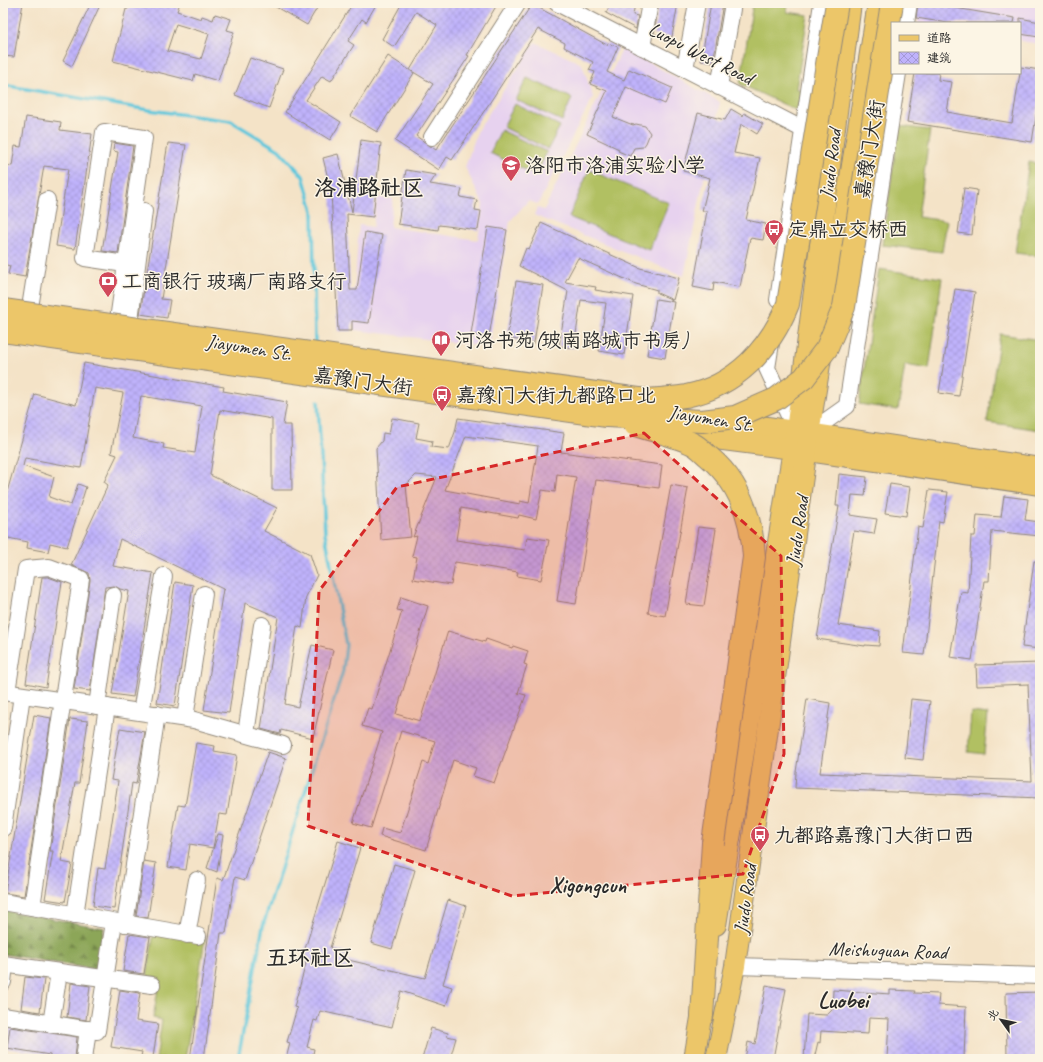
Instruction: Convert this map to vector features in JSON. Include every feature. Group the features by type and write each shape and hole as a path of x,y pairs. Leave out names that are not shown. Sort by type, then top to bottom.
{"highway":[{"name":"嘉豫门大街","path":"3,310 646,400 687,396 721,384 748,365 768,344 781,321 788,304 838,3"},
{"name":"嘉豫门大街","path":"3,331 607,416 702,421 735,417 782,395 804,378 827,348 844,308 892,3"},
{"path":"607,416 694,444 718,465 735,485 744,505 753,537 754,557 713,843 702,1016"}],"main road":[{"name":"Jiudu Road","path":"716,1059 735,966 801,441 851,3"},
{"name":"Jiudu Road","path":"694,1059 878,3"},
{"name":"Jiayumen St.","path":"3,310 123,327 801,441 1040,485"},
{"name":"Jiayumen St.","path":"3,339 801,441 1040,468"}],"street":[{"path":"432,137 518,3"},
{"name":"Luopu West Road","path":"557,3 804,130"},
{"path":"642,47 650,3"},
{"path":"685,69 697,3"},
{"path":"719,87 733,3"},
{"path":"822,3 767,368 801,441 847,406 898,74"},
{"path":"906,22 909,3"},
{"path":"123,327 125,264 144,138 104,132 85,258 125,264"},
{"path":"123,327 154,140"},
{"path":"29,314 47,200"},
{"path":"3,828 11,693 26,569 49,567 81,579 32,907"},
{"path":"141,712 164,576"},
{"path":"185,718 204,594"},
{"path":"75,915 102,706 113,595"},
{"path":"246,734 262,624"},
{"path":"11,693 185,718 283,745"},
{"path":"3,1016 97,1031 105,978 120,923 157,714"},
{"path":"3,902 192,936 196,880"},
{"path":"3,982 4,964 152,985"},
{"name":"Meishuguan Road","path":"735,966 1040,976"},
{"path":"52,1024 59,972"},
{"path":"84,1059 88,1029"}],"highlighted area":[{"path":"644,433 781,556 784,754 743,874 512,896 308,826 319,591 397,487"}],"shaded area":[{"path":"921,3 1040,3 1040,44 1021,41 1021,22 918,22"},
{"name":"洛阳市洛浦实验小学","path":"535,42 582,64 593,97 538,204 528,201 510,221 489,347 355,330 352,321 359,225 373,227 377,197 393,199 390,227 478,240 483,204 465,167 478,130"},
{"name":"洛阳市洛浦实验小学","path":"623,48 720,102 684,276 534,215 537,208 544,210"}],"green space":[{"path":"753,3 788,3 787,12 808,15 796,89 804,90 802,100 796,110 740,84"},
{"path":"527,78 572,98 562,121 516,100"},
{"path":"515,104 560,126 548,149 503,127"},
{"path":"899,126 930,130 918,217 947,221 942,252 882,245"},
{"path":"501,130 547,152 536,175 490,153"},
{"path":"1029,162 1040,164 1040,256 1015,253"},
{"path":"589,170 669,203 649,250 569,217"},
{"path":"879,269 942,278 929,369 905,365 898,410 859,404"},
{"path":"1000,334 1040,340 1040,430 987,422"},
{"path":"971,712 988,714 984,754 968,752"},
{"path":"3,910 104,928 97,970 3,954"},
{"path":"154,931 205,939 185,1059 156,1059 162,1020 153,1018 160,978 147,976"}],"building":[{"path":"3,3 23,3 14,57 3,56"},
{"path":"91,3 101,3 72,66 63,61"},
{"path":"130,3 180,3 177,11 201,19 202,16 213,20 215,14 231,19 227,30 234,32 218,81 195,74 193,81 113,61 126,9 128,9","holes":["176,24 209,34 201,59 167,51"]},
{"path":"269,3 320,3 307,25"},
{"path":"353,3 377,3 366,22 362,19 348,41 354,45 331,81 322,76 306,100 341,122 330,140 285,112"},
{"path":"402,3 498,3 467,55 469,56 416,136 436,150 532,4 607,45 608,43 618,47 607,72 624,80 629,69 672,88 665,104 626,87 613,117 633,125 636,124 645,126 650,133 643,147 634,148 630,156 618,151 619,149 587,134 607,91 590,84 595,72 589,70 593,62 564,47 565,43 538,29 452,160 447,157 439,170 395,141 433,84 410,70 437,25 416,12 394,47 382,39"},
{"path":"611,3 635,3 633,15 638,16 636,29 606,13"},
{"path":"659,3 678,3 672,37 654,34"},
{"path":"711,3 723,3 713,63 701,61"},
{"path":"918,3 932,3 931,4 1015,18 1014,22 942,22 916,18"},
{"path":"1020,18 1040,22 1039,37 1021,34"},
{"path":"388,56 414,73 377,132 350,116"},
{"path":"250,58 283,69 269,108 235,95"},
{"path":"1021,67 1040,70 1040,92 1032,142 907,122 915,74 939,74 938,80 952,82 947,112 1012,123"},
{"path":"731,109 743,116 744,113 763,124 757,134 741,124 734,153 760,158 746,220 766,224 763,240 750,238 740,287 714,282 713,291 693,287 707,211 702,211 710,178 683,171 698,113 725,120"},
{"path":"26,117 61,122 60,130 92,134 75,249 56,246 68,169 44,166 25,277 8,274 10,266 3,264 3,172 4,165 12,166 15,146 21,147"},
{"path":"361,140 381,143 373,217 347,214 350,290 357,290 365,232 382,235 369,323 352,321 352,331 338,331 331,191 323,158 338,154 352,212"},
{"path":"114,143 133,146 118,253 102,251 118,152 113,151"},
{"path":"168,143 186,145 161,299 170,300 167,318 140,314"},
{"path":"406,170 436,175 430,184 462,189 460,197 477,200 475,210 481,211 478,230 439,225 438,230 398,224"},
{"path":"964,188 977,190 972,235 958,233"},
{"path":"541,223 640,268 679,278 673,300 657,293 657,290 636,284 578,258 565,282 596,287 595,290 633,296 624,355 599,351 606,303 581,300 574,348 559,346 568,291 519,266 526,248 529,249"},
{"path":"488,227 507,230 489,337 471,334"},
{"path":"516,281 543,285 534,343 507,338"},
{"path":"955,289 975,292 959,396 939,393"},
{"path":"656,299 674,302 665,358 647,355"},
{"path":"84,363 224,387 223,391 287,402 283,425 291,425 292,490 272,490 272,419 220,410 210,475 277,508 264,531 310,554 317,575 306,597 302,628 297,626 285,704 298,707 312,645 333,650 313,738 281,730 280,734 261,729 278,617 245,603 229,713 204,710 223,589 120,539 113,566 153,573 133,697 112,694 129,591 115,586 105,587 90,691 74,689 90,580 89,573 71,565 108,485 104,482 117,455 111,453 123,393 95,388 81,468 25,458 23,466 54,477 49,497 71,505 78,484 86,487 67,547 50,543 48,552 27,548 28,542 3,537 3,506 35,394 76,405","holes":["141,396 202,406 195,453 163,448 164,444 133,438"]},
{"path":"392,418 419,423 416,438 432,441 431,447 449,449 458,418 564,433 561,452 662,465 659,488 596,480 576,604 557,601 576,477 557,474 555,492 542,490 536,519 519,515 518,518 461,508 456,540 525,550 527,537 549,540 541,580 517,576 518,572 455,562 451,585 413,579 417,557 412,556 417,536 413,537 437,477 416,475 406,485 411,537 381,540 376,448 382,441 383,433 389,434","holes":["466,436 538,446 529,503 520,501 520,504 445,490"]},
{"path":"839,474 867,477 865,496 852,495 850,515 877,519 874,534 854,531 838,625 880,631 879,646 865,646 817,639 839,506 836,506"},
{"path":"890,484 910,487 906,516 885,513"},
{"path":"671,485 688,488 665,616 648,613"},
{"path":"929,490 948,492 943,522 939,521 924,655 903,653 918,527 923,528"},
{"path":"1004,496 1028,499 1025,520 1040,522 1040,536 992,531 989,581 984,581 972,660 950,657 961,592 968,593 971,536 975,536 977,515 1001,517"},
{"path":"698,527 716,529 704,606 686,604"},
{"path":"1034,561 1040,562 1040,649 1022,647"},
{"path":"42,577 48,577 62,582 46,687 26,683"},
{"path":"175,582 193,585 175,706 157,703"},
{"path":"401,597 428,606 396,714 420,721 448,631 485,642 486,639 512,648 513,646 528,651 524,664 527,665 518,693 526,695 494,783 473,776 476,768 453,760 426,850 380,836 382,828 400,833 423,762 428,764 435,741 401,731 371,828 353,823 382,732 362,726 368,708 372,709 402,611 397,610"},
{"path":"1040,663 1040,798 795,788 807,699 830,703 820,773 1032,781 1028,684 977,686 976,665"},
{"path":"911,699 930,701 923,760 905,758"},
{"path":"34,715 51,718 24,896 5,893"},
{"path":"70,719 88,721 79,783 75,783 61,862 72,864 65,902 45,899 53,851 50,851"},
{"path":"120,728 145,732 136,784 132,783 114,909 93,906 98,868 105,869 118,781 111,780"},
{"path":"196,743 215,746 214,751 237,755 227,815 219,814 213,848 190,844 186,870 168,867 178,805 185,806"},
{"path":"268,752 286,758 245,880 235,877 226,933 221,933 204,1059 190,1059 217,878 223,880"},
{"path":"218,834 223,835 217,872 207,868"},
{"path":"338,841 360,848 330,948 346,952 344,959 425,978 448,900 466,906 443,984 452,987 446,1006 401,991 392,1027 320,1011 317,1021 314,1020 307,1047 314,1049 312,1059 286,1059 290,1043 287,1042 297,1008 294,1007 306,963 301,962"},
{"path":"144,861 156,863 148,918 136,916"},
{"path":"394,864 415,870 392,949 371,943"},
{"path":"129,934 150,937 144,974 123,971"},
{"path":"25,977 44,979 40,1012 21,1009"},
{"path":"71,983 90,986 86,1020 67,1017"},
{"path":"766,985 786,989 773,1059 745,1059 748,1042 755,1044"},
{"path":"120,990 140,993 136,1021 158,1024 153,1057 141,1056 142,1052 111,1047"},
{"path":"833,990 890,994 890,990 939,994 938,1005 966,1007 964,1059 887,1059 889,1019 869,1018 868,1034 821,1031 820,1043 818,1042 814,1059 804,1059 807,1014 827,1015 832,1010"},
{"path":"1040,992 1040,1059 1007,1059 1006,993"},
{"path":"10,1027 77,1037 75,1059 50,1059 50,1055 7,1048"},
{"path":"431,1028 448,1033 447,1036 456,1038 450,1059 439,1056 439,1059 422,1059"}],"waterway":[{"path":"3,85 149,110 231,121 279,150 303,176 313,211 315,346"},
{"path":"238,1059 263,926 343,671 346,645 325,533 318,402"}],"place":[{"name":"洛阳市洛浦实验小学","path":"511,182"},
{"name":"定鼎立交桥西","path":"774,246"},
{"name":"工商银行 玻璃厂南路支行","path":"108,298"},
{"name":"河洛书苑(玻南路城市书房)","path":"441,357"},
{"name":"嘉豫门大街九都路口北","path":"442,412"},
{"name":"九都路嘉豫门大街口西","path":"760,852"}],"district":[{"name":"洛浦路社区","path":"369,187"},
{"name":"Xigongcun","path":"588,885"},
{"name":"五环社区","path":"310,957"},
{"name":"Luobei","path":"843,1000"}]}
